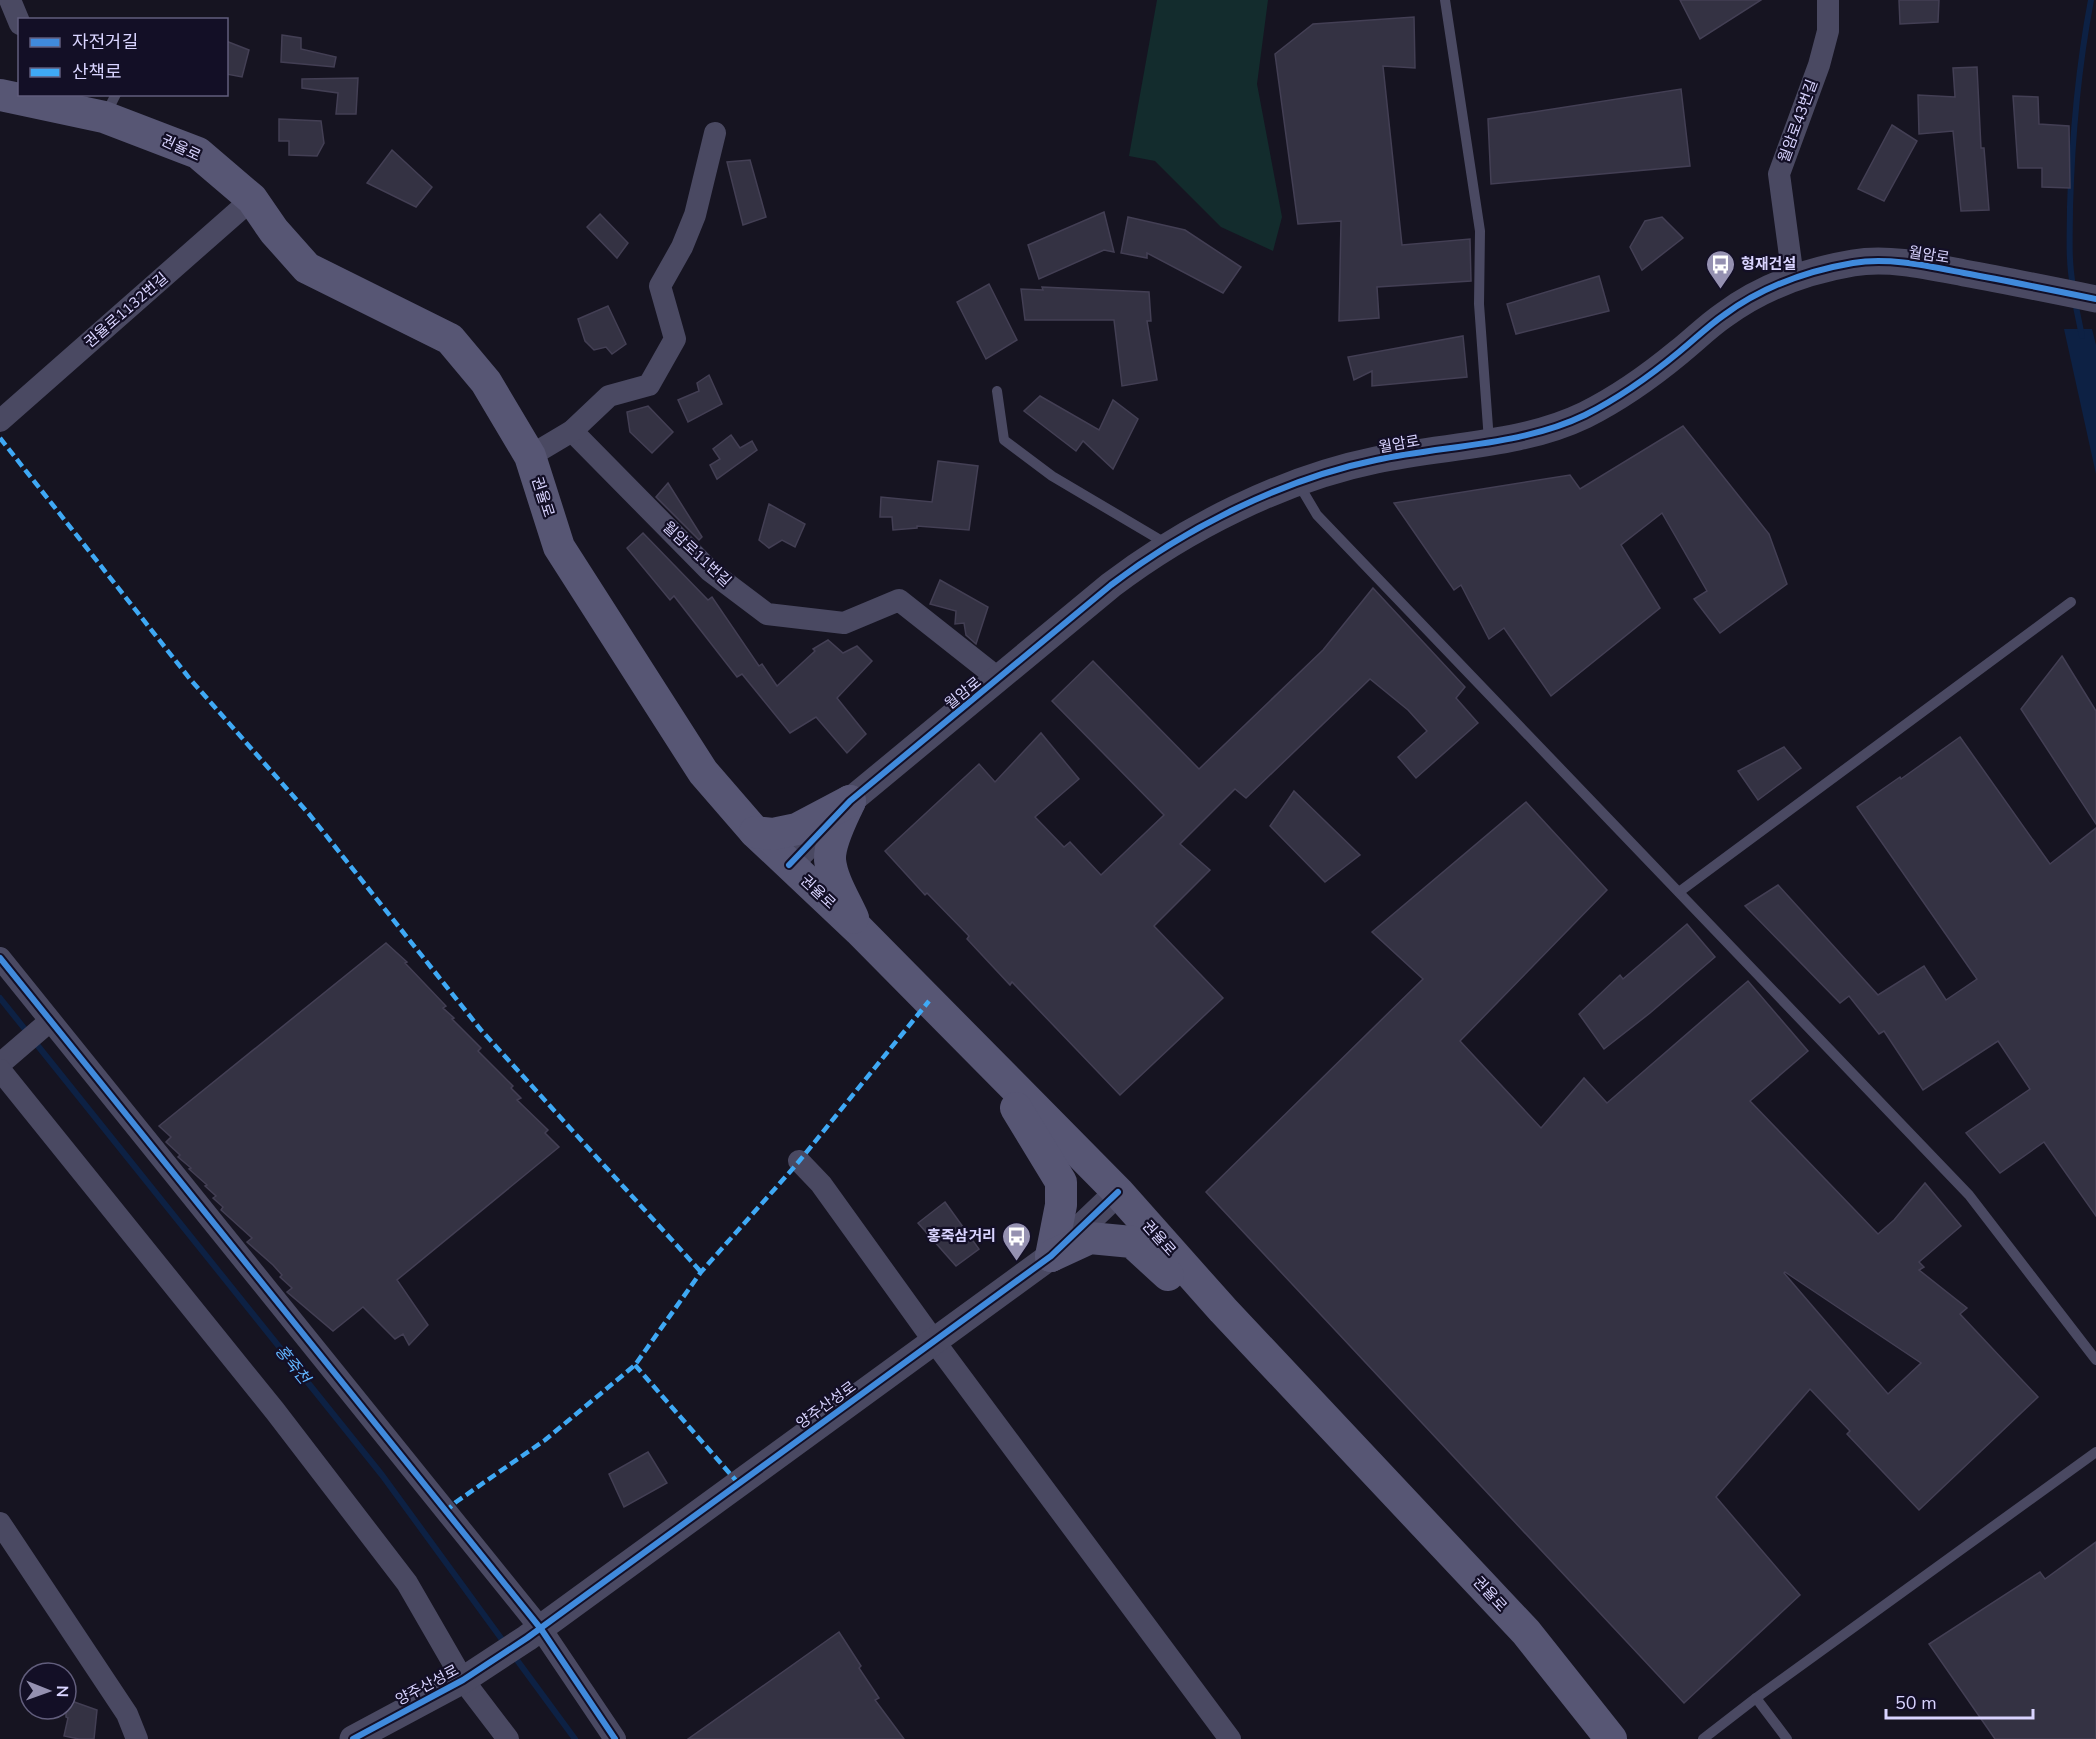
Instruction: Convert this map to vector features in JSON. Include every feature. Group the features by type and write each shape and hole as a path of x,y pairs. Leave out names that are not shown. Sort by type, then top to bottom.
{"main road":[{"name":"권율로","path":"0,95 110,106 198,153 252,199 274,231 308,268 450,339 486,382 530,456 559,547 703,772 755,832 859,930 1118,1192 1223,1310 1526,1632 1611,1739"},
{"path":"755,832 773,834 797,829 850,801"},
{"path":"850,801 836,834 830,859 837,884 859,930"},
{"path":"990,1063 1061,1182 1061,1205 1051,1256"},
{"path":"1051,1256 1090,1238 1131,1242 1190,1294 1223,1310"}],"street":[{"path":"10,0 18,19"},
{"name":"월암로43번길","path":"1793,278 1779,174 1819,65 1828,30 1828,0"},
{"path":"530,456 572,431 609,396 650,386 675,339 660,286 695,215 715,133"},
{"name":"권율로1132번길","path":"0,421 252,199"},
{"name":"월암로","path":"789,865 850,801 1111,585 1143,561 1226,515 1298,483 1331,471 1375,460 1521,436 1555,427 1583,416 1612,400 1661,366 1723,315 1764,290 1821,269 1856,262 1885,261 1922,265 2094,298"},
{"name":"월암로11번길","path":"572,431 710,571 766,614 844,623 899,600 999,679"},
{"path":"0,958 615,1739"},
{"path":"0,1064 50,1021"},
{"path":"0,1070 275,1411 407,1583 463,1680 508,1739"},
{"path":"799,1161 821,1184 934,1341 1230,1739"},
{"name":"양주산성로","path":"353,1739 463,1680 534,1634 1051,1256 1118,1192"},
{"path":"0,1523 127,1714 137,1739"}],"lane":[{"path":"1445,0 1480,231 1479,304 1489,441"},
{"path":"997,391 1004,440 1052,476 1170,546"},
{"path":"1298,483 1317,515 1969,1195 2096,1360"},
{"path":"1679,892 2071,602"},
{"path":"1703,1739 1756,1698 2096,1452"},
{"path":"1756,1698 1787,1739"}],"green space":[{"path":"1157,0 1268,0 1257,84 1282,217 1273,251 1221,227 1155,161 1129,156"}],"water":[{"path":"2064,329 2092,329 2096,345 2096,474"}],"building":[{"path":"1680,0 1761,0 1700,39"},
{"path":"1899,0 1939,0 1938,22 1900,24"},
{"path":"1414,17 1415,68 1383,66 1402,245 1470,239 1471,281 1377,287 1379,318 1339,321 1341,221 1298,224 1275,54 1313,24"},
{"path":"282,35 301,38 301,49 336,57 334,67 281,62"},
{"path":"228,42 249,50 242,77 228,74"},
{"path":"1977,67 1981,148 1984,148 1989,210 1961,211 1953,131 1919,134 1918,95 1955,97 1953,68"},
{"path":"358,78 356,114 336,114 338,93 302,88 302,79"},
{"path":"1681,89 1690,166 1491,184 1488,119"},
{"path":"2013,96 2038,97 2039,124 2069,126 2070,188 2042,187 2042,168 2018,168"},
{"path":"279,119 321,121 324,143 317,156 289,155 289,141 279,141"},
{"path":"1892,125 1917,141 1884,201 1858,189"},
{"path":"392,150 432,187 416,207 367,183"},
{"path":"750,160 766,217 743,225 727,162"},
{"path":"1104,212 1114,252 1104,250 1039,279 1028,245"},
{"path":"600,214 628,243 617,258 587,227"},
{"path":"1128,217 1185,230 1241,267 1223,293 1147,253 1147,258 1121,253"},
{"path":"1662,217 1683,238 1642,270 1630,247 1645,221"},
{"path":"1599,276 1609,311 1516,334 1507,304"},
{"path":"989,284 1017,340 986,359 957,302"},
{"path":"1042,287 1149,292 1151,321 1147,321 1157,380 1122,386 1114,320 1025,320 1021,289 1043,290"},
{"path":"608,306 626,344 612,354 606,347 594,350 585,341 578,319"},
{"path":"1463,336 1467,377 1372,386 1372,371 1354,380 1348,357"},
{"path":"709,375 722,404 688,422 678,400 699,391 697,383"},
{"path":"1040,396 1099,430 1113,400 1138,419 1113,469 1083,441 1076,451 1024,411"},
{"path":"648,406 673,432 652,453 630,432 627,412"},
{"path":"1683,426 1769,534 1787,584 1720,633 1694,599 1707,591 1662,513 1621,545 1660,608 1551,696 1504,628 1489,639 1461,585 1454,590 1394,503 1570,475 1580,489"},
{"path":"731,435 740,448 752,441 757,450 717,479 710,465 720,459 713,449"},
{"path":"938,461 978,466 969,530 917,526 917,528 893,530 892,517 880,517 881,497 932,502"},
{"path":"668,483 702,537 699,540 656,497"},
{"path":"769,504 805,524 795,547 782,540 769,548 759,540"},
{"path":"643,533 708,600 712,597 759,666 762,664 777,686 815,651 813,649 828,640 843,653 857,646 872,661 837,698 866,734 847,753 816,717 790,733 742,674 737,677 674,596 670,600 627,548"},
{"path":"940,580 988,607 976,644 966,635 964,623 955,624 956,611 930,604"},
{"path":"1373,588 1465,687 1456,698 1478,723 1416,778 1398,757 1427,731 1408,710 1370,679 1246,798 1235,789 1180,844 1210,870 1154,926 1223,998 1120,1095 1012,982 1010,985 967,939 969,936 927,893 925,895 885,851 979,764 995,782 1041,733 1079,779 1035,817 1064,847 1070,842 1101,875 1164,815 1052,701 1093,661 1199,769 1323,650"},
{"path":"2062,656 2096,711 2096,824 2021,709"},
{"path":"1960,737 2050,864 2096,828 2096,1216 2044,1142 2000,1173 1966,1133 2030,1089 1998,1041 1923,1090 1884,1031 1879,1034 1849,996 1840,1003 1745,906 1778,885 1878,995 1924,966 1946,1000 1977,979 1857,807"},
{"path":"1784,747 1801,768 1758,800 1738,771"},
{"path":"1294,791 1360,855 1325,882 1270,826"},
{"path":"1526,802 1607,890 1460,1041 1541,1128 1584,1078 1607,1103 1748,981 1808,1051 1750,1101 1878,1234 1894,1220 1925,1183 1961,1226 1919,1262 1924,1267 1919,1270 1967,1308 1960,1314 2038,1397 1919,1510 1847,1434 1850,1431 1810,1389 1716,1497 1800,1595 1684,1703 1206,1192 1423,979 1372,932","holes":["1785,1272 1921,1363 1888,1394 1784,1273"]},
{"path":"1687,924 1715,957 1604,1049 1579,1014 1620,975 1623,979"},
{"path":"386,943 407,962 405,963 446,1006 443,1008 481,1048 478,1051 513,1086 511,1088 521,1098 517,1100 548,1130 545,1133 559,1147 397,1280 428,1325 409,1345 403,1334 395,1339 363,1307 333,1331 287,1292 292,1288 280,1277 282,1275 247,1242 252,1238 221,1210 223,1207 213,1198 216,1196 178,1157 180,1155 166,1142 171,1137 159,1126"},
{"path":"945,1202 979,1249 956,1266 918,1223"},
{"path":"648,1452 667,1483 624,1507 609,1474"},
{"path":"2096,1542 2096,1739 1995,1739 1929,1644 2040,1572 2045,1579"},
{"path":"839,1632 879,1698 875,1700 904,1739 688,1739"},
{"path":"78,1703 97,1710 94,1739 64,1736 67,1721 78,1721"}],"waterway":[{"path":"2073,286 2070,266 2072,155 2079,77 2091,0"},
{"path":"2075,302 2082,336"},
{"name":"홍죽천","path":"0,998 28,1033"},
{"name":"홍죽천","path":"34,1041 382,1475 506,1645"},
{"name":"홍죽천","path":"514,1656 575,1739"}],"marked path":[{"path":"0,438 190,679 309,814 481,1030 701,1272"},
{"path":"445,1512 545,1440 635,1365 701,1272 796,1165 929,1001"},
{"path":"635,1365 739,1484"}],"cycle path":[{"path":"789,865 850,801 1111,585 1203,525 1271,493 1341,468 1402,455 1509,439 1535,433 1585,415 1634,386 1718,319 1754,296 1785,282 1836,266 1867,261 1908,263 2096,299"},
{"path":"0,958 541,1629 615,1739"},
{"path":"353,1739 463,1680 527,1638 1051,1256 1118,1192"}],"place":[{"name":"형재건설","path":"1720,290"},
{"name":"홍죽삼거리","path":"1017,1262"}]}
